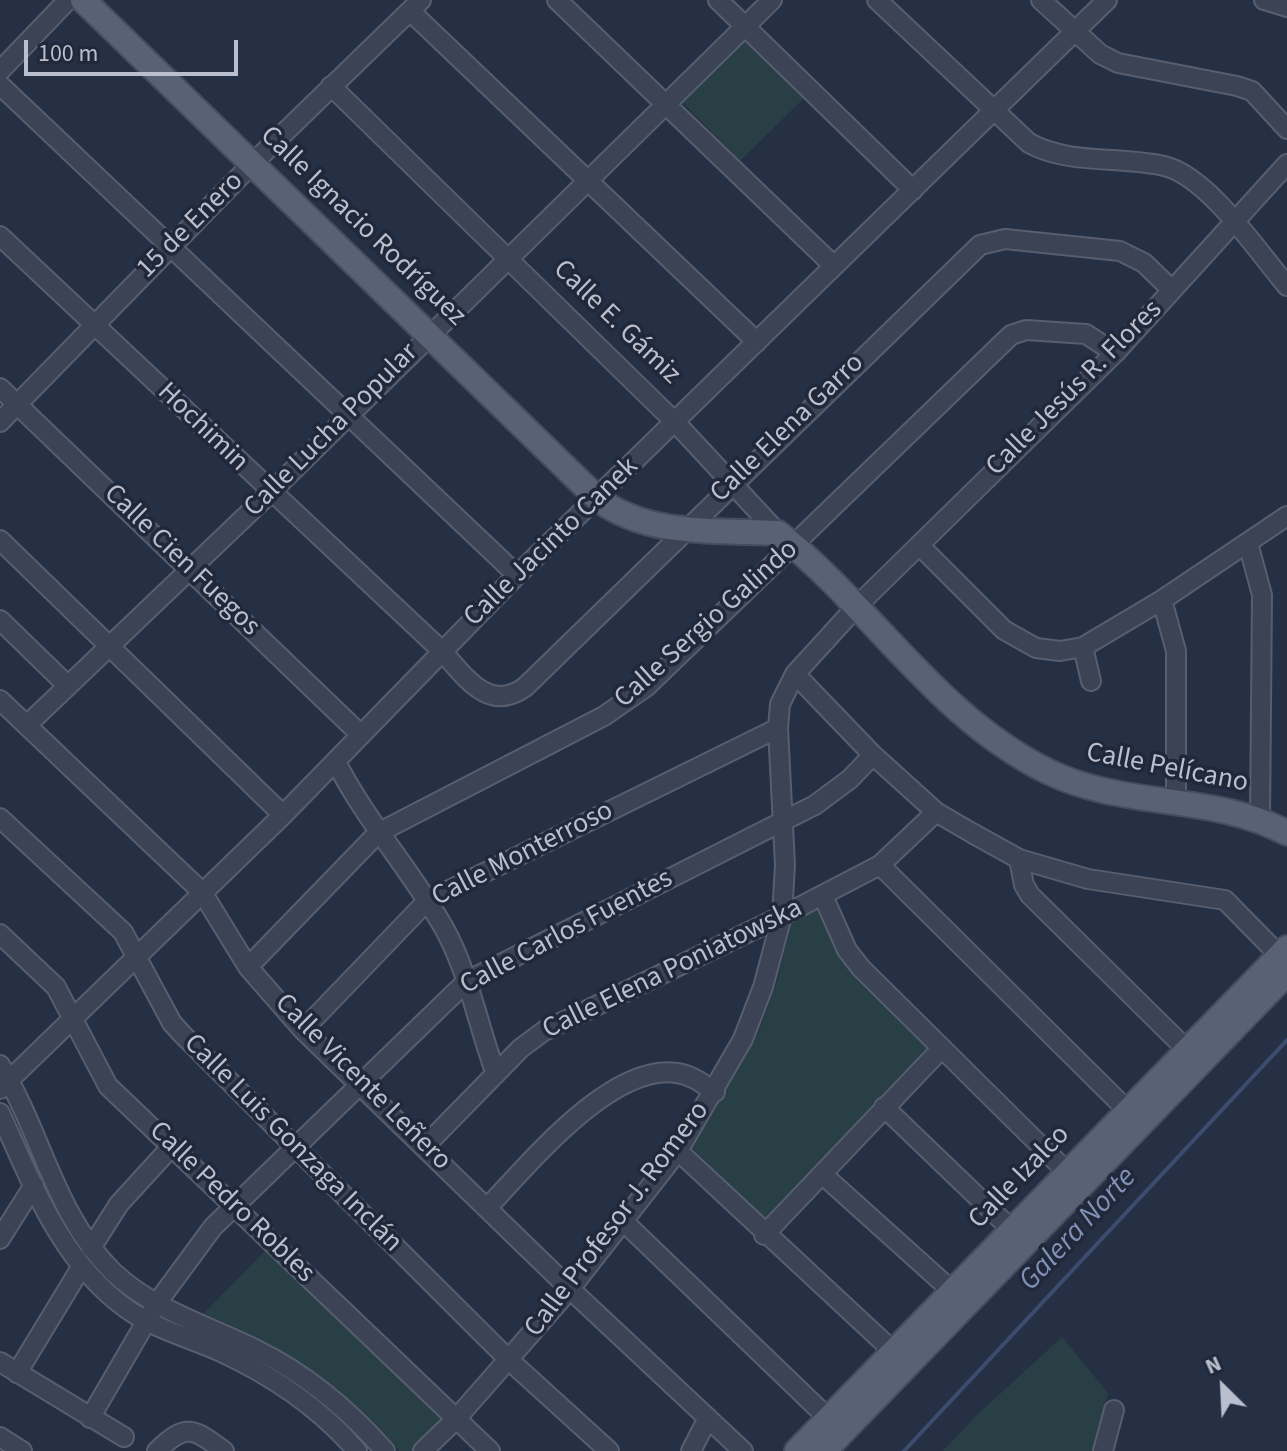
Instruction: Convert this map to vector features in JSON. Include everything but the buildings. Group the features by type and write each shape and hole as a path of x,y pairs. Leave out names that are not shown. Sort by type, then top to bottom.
{"main road":[{"name":"Calle Ignacio Rodríguez","path":"83,0 598,499 633,521 787,540"},
{"name":"Calle E. Gámiz","path":"787,540 856,607"},
{"name":"Calle Pelícano","path":"856,607 928,681 997,741 1047,771 1088,787 1176,804 1219,808 1260,818 1287,833"},
{"name":"Calle Izalco","path":"797,1451 1187,1050 1284,958"},
{"name":"Calle Izalco","path":"824,1451 1284,958"}],"street":[{"path":"0,71 68,0"},
{"path":"557,0 834,266"},
{"path":"718,0 913,190"},
{"name":"Calle Lucha Popular","path":"27,725 270,493 772,0"},
{"path":"877,0 997,109 1029,143 1040,149 1164,166 1182,173 1233,222 1287,286"},
{"path":"1041,0 1100,54 1118,63 1252,91 1287,129"},
{"name":"Calle Jacinto Canek","path":"3,1078 72,1019 283,815 441,650 1107,0"},
{"path":"1264,0 1287,7"},
{"path":"415,5 588,182 757,342"},
{"name":"15 de Enero","path":"0,422 171,245 415,5"},
{"path":"0,85 517,575"},
{"name":"Calle E. Gámiz","path":"331,86 676,423 787,540"},
{"name":"Calle Jesús R. Flores","path":"856,607 1115,353 1287,164"},
{"name":"Hochimin","path":"0,236 270,493 441,650"},
{"name":"Calle Elena Garro","path":"441,650 480,692 496,697 513,695 525,687 733,482 985,242 1005,239 1120,251 1144,263 1172,290"},
{"name":"Calle Sergio Galindo","path":"248,967 378,833 624,703 787,540 1011,335 1026,330 1086,334 1115,353"},
{"name":"Calle Cien Fuegos","path":"0,388 361,735"},
{"path":"919,545 1004,630 1021,642 1060,651 1083,647 1162,600 1287,516"},
{"path":"0,540 283,815"},
{"path":"1248,543 1262,595 1260,818"},
{"path":"1162,600 1176,651 1176,804"},
{"name":"Calle Profesor J. Romero","path":"423,1451 456,1419 570,1289 678,1151 743,1039 763,987 782,916 784,819 778,728 780,704 795,674 856,607"},
{"path":"0,620 68,686"},
{"path":"1083,647 1091,681"},
{"path":"795,674 873,755 936,812 1019,859 1114,884 1225,900 1284,958"},
{"name":"Calle Vicente Leñero","path":"0,700 202,892 248,967 303,1030 570,1289 743,1451"},
{"name":"Calle Monterroso","path":"303,1030 427,901 778,728"},
{"name":"Calle Carlos Fuentes","path":"90,1418 157,1303 179,1271 234,1205 467,981 833,792 873,755"},
{"path":"336,762 378,833 427,901 450,940 467,981 496,1074"},
{"name":"Calle Elena Poniatowska","path":"425,1146 521,1048 544,1031 823,896 880,865 936,812"},
{"name":"Calle Luis Gonzaga Inclán","path":"0,818 123,932 172,1023 509,1360 609,1451"},
{"path":"1019,859 1024,885 1030,895 1187,1050"},
{"path":"880,865 1128,1111"},
{"path":"823,896 847,950 861,968 1068,1173"},
{"name":"Calle Pedro Robles","path":"0,934 56,987 101,1077 490,1451"},
{"path":"764,1235 942,1048"},
{"path":"488,1207 576,1115 611,1093 645,1077 674,1072 689,1075 715,1092"},
{"path":"3,1078 58,1193 91,1248 116,1274 157,1303 261,1352 315,1383 353,1415 385,1451"},
{"path":"884,1107 1012,1230"},
{"path":"0,1113 58,1234 82,1266 115,1300 147,1321 265,1374 337,1428 357,1451"},
{"path":"91,1248 119,1204 172,1146"},
{"path":"678,1151 764,1235 894,1352"},
{"path":"822,1174 951,1290"},
{"path":"0,1239 34,1185"},
{"path":"623,1221 829,1419"},
{"path":"17,1373 82,1266"},
{"path":"0,1362 124,1437"},
{"path":"1103,1451 1114,1410"},
{"path":"691,1451 708,1418"},
{"path":"157,1451 171,1436 189,1431 198,1432 224,1451"},
{"path":"0,1437 22,1451"}],"shaded area":[{"path":"744,38 804,98 740,161 681,101"},
{"path":"816,907 856,976 930,1045 765,1220 692,1148 758,1034 777,982 792,920"},
{"path":"266,1250 445,1422 413,1451 399,1451 356,1406 310,1369 260,1339 203,1314"},
{"path":"1062,1337 1108,1393 1092,1451 943,1451 976,1416"}],"waterway":[{"name":"Galera Norte","path":"904,1451 1287,1040"}]}
